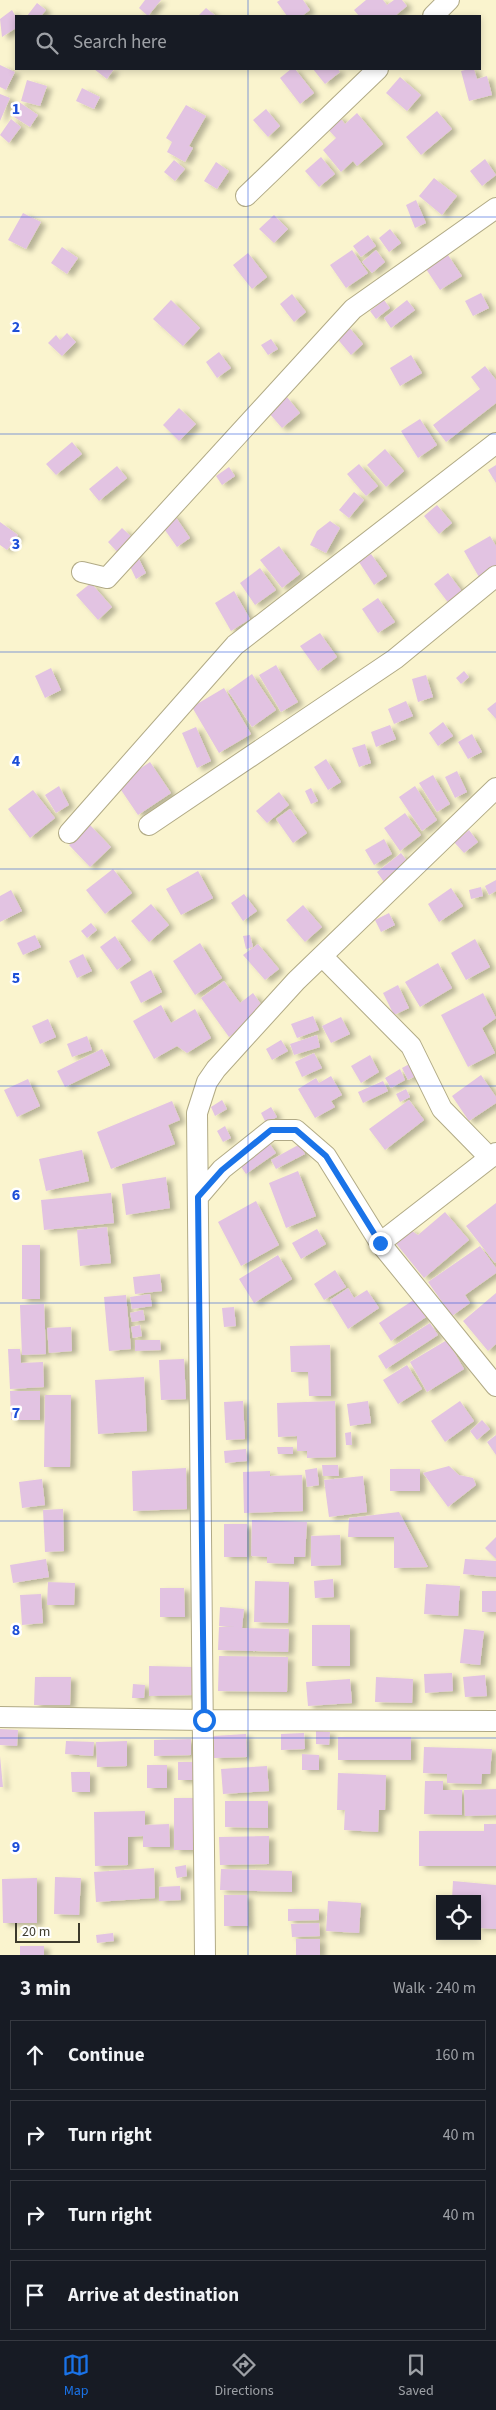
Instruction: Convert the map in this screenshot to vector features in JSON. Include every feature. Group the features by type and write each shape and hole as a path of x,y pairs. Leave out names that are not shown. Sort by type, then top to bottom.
{"street":[{"path":"433,15 449,0"},
{"path":"246,196 377,70"},
{"path":"82,572 107,578 353,309 496,208"},
{"path":"69,833 235,645 496,443"},
{"path":"149,825 395,659 496,576"},
{"path":"205,1955 197,1113 207,1082 296,981 496,788"},
{"path":"322,956 411,1046 442,1109 493,1156 380,1243"},
{"path":"198,1197 222,1170 271,1130 296,1130 326,1156 380,1243 496,1386"},
{"path":"0,1717 496,1721"}],"building":[{"path":"145,0 161,0 149,15 139,8"},
{"path":"280,0 303,0 310,10 303,15 286,15 277,2"},
{"path":"366,0 383,0 387,5 394,0 402,0 407,6 396,15 358,15 354,10"},
{"path":"37,3 46,10 42,15 28,15"},
{"path":"206,8 215,15 199,15"},
{"path":"12,10 15,15 15,29 2,37 0,19"},
{"path":"0,65 15,72 6,90 0,87"},
{"path":"95,70 113,70 107,79"},
{"path":"290,70 296,70 314,93 300,104 280,78"},
{"path":"314,70 339,70 340,72 325,84"},
{"path":"474,70 477,79 487,76 492,95 469,101 461,71"},
{"path":"400,77 421,95 407,111 386,93"},
{"path":"27,80 47,86 40,106 21,101"},
{"path":"82,88 100,97 94,109 76,101"},
{"path":"0,94 10,98 0,121"},
{"path":"19,102 38,115 30,127 11,115"},
{"path":"186,105 206,116 189,146 193,148 185,162 167,152 172,142 166,138"},
{"path":"266,109 280,126 268,137 253,120"},
{"path":"437,111 452,129 421,155 406,137"},
{"path":"357,113 383,144 357,166 353,161 341,172 323,150 336,138 325,126 338,115 345,124"},
{"path":"11,119 21,127 9,143 0,135"},
{"path":"321,157 335,174 319,187 305,171"},
{"path":"485,159 496,175 482,186 470,171"},
{"path":"174,160 185,169 175,181 164,172"},
{"path":"216,162 229,171 217,189 204,181"},
{"path":"434,178 457,196 442,215 419,196"},
{"path":"416,200 426,223 415,228 406,205"},
{"path":"23,213 41,222 26,249 8,240"},
{"path":"274,215 288,229 274,243 259,229"},
{"path":"390,229 401,243 389,252 379,238"},
{"path":"368,235 376,246 361,257 353,246"},
{"path":"62,247 78,258 67,274 51,263"},
{"path":"352,250 368,273 346,288 330,265"},
{"path":"376,250 385,262 372,273 362,262"},
{"path":"248,253 267,277 252,289 233,265"},
{"path":"448,255 462,276 440,290 426,269"},
{"path":"481,293 489,308 473,316 465,301"},
{"path":"292,294 306,312 294,322 280,304"},
{"path":"171,300 200,328 183,346 153,319"},
{"path":"384,300 390,308 376,319 370,311"},
{"path":"407,300 415,310 391,328 384,318"},
{"path":"348,326 363,344 351,355 335,336"},
{"path":"67,333 76,342 62,356 48,343 56,335 60,340"},
{"path":"271,339 278,349 268,355 261,345"},
{"path":"219,352 231,368 217,378 206,362"},
{"path":"411,355 422,373 400,386 390,368"},
{"path":"485,366 496,380 496,403 446,442 433,425 480,389 471,377"},
{"path":"287,397 300,413 282,428 269,413"},
{"path":"179,408 196,424 179,441 163,425"},
{"path":"420,419 437,445 418,458 401,431"},
{"path":"72,442 82,454 56,475 46,464"},
{"path":"385,449 404,471 386,487 367,465"},
{"path":"359,464 378,486 366,496 347,474"},
{"path":"496,465 496,483 488,470"},
{"path":"117,466 127,478 99,501 89,489"},
{"path":"229,467 235,476 222,485 216,476"},
{"path":"354,492 364,500 349,518 339,510"},
{"path":"437,505 452,523 439,534 424,516"},
{"path":"173,513 190,538 177,547 160,523"},
{"path":"330,521 340,528 326,553 310,545 317,531"},
{"path":"0,522 18,535 7,550 0,545"},
{"path":"122,528 137,542 122,557 108,542"},
{"path":"490,536 496,546 496,568 479,577 464,551"},
{"path":"279,546 300,574 282,588 260,560"},
{"path":"136,553 146,573 136,579 127,560"},
{"path":"371,554 387,576 374,585 359,562"},
{"path":"260,568 276,590 255,605 240,583"},
{"path":"448,573 464,594 450,605 434,584"},
{"path":"91,583 112,607 98,620 76,595"},
{"path":"234,591 250,619 231,631 215,603"},
{"path":"378,598 395,622 378,633 362,609"},
{"path":"320,633 337,657 318,671 300,646"},
{"path":"276,665 298,702 281,712 259,675"},
{"path":"51,668 61,690 45,698 35,676"},
{"path":"464,671 469,677 461,684 456,678"},
{"path":"252,674 276,710 252,727 228,691"},
{"path":"426,675 433,697 418,702 412,679"},
{"path":"224,688 251,734 219,753 192,707"},
{"path":"406,701 413,716 394,724 388,709"},
{"path":"496,702 496,719 487,709"},
{"path":"443,722 453,736 438,746 429,733"},
{"path":"390,725 396,739 376,747 371,732"},
{"path":"196,727 211,761 197,768 182,733"},
{"path":"472,734 482,752 468,759 458,742"},
{"path":"365,744 371,763 359,767 352,748"},
{"path":"326,759 341,782 328,790 314,767"},
{"path":"150,762 171,793 138,815 117,784"},
{"path":"457,771 467,792 455,798 445,777"},
{"path":"433,775 450,804 437,812 419,783"},
{"path":"59,786 69,805 56,813 45,795"},
{"path":"415,786 437,820 422,831 399,797"},
{"path":"311,788 318,801 311,804 305,791"},
{"path":"33,790 55,818 30,838 8,809"},
{"path":"279,792 289,805 267,823 256,811"},
{"path":"290,809 307,833 293,843 276,819"},
{"path":"405,813 421,835 400,851 384,828"},
{"path":"90,825 111,847 90,867 69,845"},
{"path":"469,830 478,842 464,853 454,842"},
{"path":"384,839 392,854 374,865 365,850"},
{"path":"401,853 408,862 384,882 377,872"},
{"path":"113,869 132,893 105,914 86,890"},
{"path":"198,871 213,898 181,915 166,889"},
{"path":"496,880 496,891 489,895 485,886"},
{"path":"481,887 483,896 471,899 469,890"},
{"path":"451,888 463,906 439,922 428,904"},
{"path":"11,890 22,911 0,922 0,896"},
{"path":"244,894 257,911 243,921 231,903"},
{"path":"151,904 169,925 149,942 131,921"},
{"path":"303,905 322,927 305,942 286,920"},
{"path":"389,913 395,925 381,932 375,920"},
{"path":"91,923 97,930 87,938 81,931"},
{"path":"35,935 41,947 23,955 17,943"},
{"path":"250,935 253,947 246,949 243,936"},
{"path":"115,936 131,960 117,970 100,947"},
{"path":"475,939 490,967 466,980 451,953"},
{"path":"200,943 222,978 195,995 173,961"},
{"path":"258,944 279,969 265,980 243,955"},
{"path":"83,954 92,971 77,978 69,961"},
{"path":"438,963 452,988 420,1007 405,982"},
{"path":"151,970 162,992 141,1003 130,982"},
{"path":"224,981 240,1003 253,993 266,1011 229,1037 201,998"},
{"path":"398,985 409,1008 394,1015 383,993"},
{"path":"483,993 496,1018 482,1028 495,1053 468,1067 441,1015"},
{"path":"161,1005 171,1023 195,1009 211,1038 187,1053 177,1046 154,1059 133,1021"},
{"path":"313,1016 319,1030 297,1038 291,1024"},
{"path":"341,1017 350,1034 331,1043 322,1026"},
{"path":"48,1019 56,1037 40,1044 32,1026"},
{"path":"317,1035 320,1047 294,1055 290,1044"},
{"path":"87,1036 92,1050 72,1057 67,1044"},
{"path":"281,1040 288,1051 272,1060 266,1049"},
{"path":"102,1049 110,1065 65,1087 57,1071"},
{"path":"314,1053 322,1068 302,1077 295,1062"},
{"path":"370,1055 379,1072 361,1083 351,1066"},
{"path":"413,1062 419,1074 408,1080 402,1068"},
{"path":"400,1069 405,1080 391,1088 385,1078"},
{"path":"481,1075 496,1097 496,1103 469,1121 452,1096"},
{"path":"331,1076 342,1095 331,1101 335,1107 315,1118 298,1089 316,1078 319,1083"},
{"path":"28,1079 40,1106 17,1117 4,1090"},
{"path":"383,1081 388,1091 363,1103 358,1092"},
{"path":"406,1089 410,1097 400,1102 396,1094"},
{"path":"222,1100 227,1109 215,1116 211,1107"},
{"path":"409,1100 424,1120 385,1150 369,1129"},
{"path":"172,1101 180,1120 168,1125 175,1144 111,1169 97,1132"},
{"path":"271,1107 277,1117 266,1123 261,1113"},
{"path":"225,1126 231,1138 223,1142 217,1131"},
{"path":"267,1140 276,1153 246,1174 237,1161"},
{"path":"300,1144 305,1154 276,1169 271,1160"},
{"path":"82,1150 89,1181 46,1191 39,1159"},
{"path":"298,1171 316,1216 286,1228 269,1183"},
{"path":"166,1177 170,1208 126,1215 122,1184"},
{"path":"111,1193 114,1223 44,1230 41,1200"},
{"path":"256,1201 279,1245 241,1266 218,1222"},
{"path":"496,1203 496,1262 495,1263 466,1226"},
{"path":"445,1212 469,1240 424,1278 394,1241 409,1229 418,1235"},
{"path":"107,1227 111,1263 80,1266 77,1230"},
{"path":"317,1229 326,1244 301,1259 292,1243"},
{"path":"22,1245 40,1245 40,1299 22,1299"},
{"path":"480,1246 496,1268 496,1273 465,1295 470,1303 452,1316 428,1282"},
{"path":"278,1255 292,1279 254,1303 239,1279"},
{"path":"335,1270 346,1287 324,1300 314,1284"},
{"path":"160,1274 162,1291 135,1294 133,1277"},
{"path":"348,1288 354,1298 367,1290 379,1308 348,1329 330,1300"},
{"path":"496,1293 496,1344 488,1351 463,1321"},
{"path":"150,1294 152,1306 132,1309 130,1297"},
{"path":"126,1295 131,1349 109,1351 104,1297"},
{"path":"415,1299 426,1317 391,1341 379,1323"},
{"path":"44,1304 46,1354 22,1355 20,1305"},
{"path":"234,1307 236,1326 224,1327 222,1308"},
{"path":"143,1310 145,1320 132,1322 130,1313"},
{"path":"430,1323 438,1335 386,1369 378,1356"},
{"path":"140,1325 142,1336 133,1338 131,1327"},
{"path":"71,1327 72,1351 49,1353 47,1328"},
{"path":"135,1340 160,1340 161,1350 135,1351"},
{"path":"447,1340 464,1369 427,1392 410,1362"},
{"path":"330,1345 331,1396 309,1396 308,1372 291,1372 290,1346"},
{"path":"8,1349 20,1349 21,1363 43,1362 44,1387 10,1389"},
{"path":"184,1359 186,1399 161,1400 159,1360"},
{"path":"407,1365 422,1389 398,1404 383,1380"},
{"path":"144,1377 147,1431 98,1434 95,1380"},
{"path":"10,1391 40,1391 40,1420 11,1420"},
{"path":"45,1395 71,1395 70,1467 44,1467"},
{"path":"243,1401 245,1439 226,1440 224,1402"},
{"path":"335,1401 336,1457 307,1458 307,1451 297,1451 297,1436 278,1437 277,1403"},
{"path":"368,1401 371,1423 350,1426 347,1404"},
{"path":"460,1401 474,1421 445,1442 431,1421"},
{"path":"482,1420 490,1429 477,1440 470,1431"},
{"path":"351,1432 352,1445 346,1445 345,1433"},
{"path":"496,1435 496,1455 487,1442"},
{"path":"277,1447 293,1447 293,1454 278,1454"},
{"path":"246,1449 247,1461 225,1463 224,1451"},
{"path":"322,1465 338,1465 339,1476 323,1476"},
{"path":"449,1466 459,1475 473,1478 476,1485 448,1507 423,1473"},
{"path":"186,1468 187,1509 133,1511 132,1471"},
{"path":"317,1468 319,1485 307,1487 305,1470"},
{"path":"390,1469 420,1469 420,1491 390,1491"},
{"path":"270,1471 270,1476 302,1475 303,1511 244,1513 243,1472"},
{"path":"363,1476 367,1512 329,1517 324,1480"},
{"path":"42,1479 45,1505 22,1508 19,1482"},
{"path":"63,1509 64,1551 45,1552 43,1510"},
{"path":"399,1512 428,1567 394,1568 394,1537 348,1537 349,1518"},
{"path":"252,1520 307,1522 305,1557 294,1557 294,1564 267,1563 267,1557 251,1556"},
{"path":"224,1524 247,1524 247,1557 224,1557"},
{"path":"340,1535 341,1565 311,1566 311,1536"},
{"path":"496,1537 496,1559 485,1548"},
{"path":"46,1559 49,1577 13,1583 10,1565"},
{"path":"465,1559 496,1561 496,1577 463,1574"},
{"path":"333,1579 334,1597 315,1598 314,1581"},
{"path":"255,1581 289,1582 288,1623 254,1622"},
{"path":"48,1582 75,1583 74,1605 47,1605"},
{"path":"426,1584 460,1586 458,1616 424,1614"},
{"path":"160,1588 184,1588 185,1617 160,1617"},
{"path":"482,1591 496,1591 496,1612 482,1612"},
{"path":"41,1594 43,1623 22,1625 20,1595"},
{"path":"220,1607 244,1609 242,1628 289,1629 288,1652 218,1650 219,1627 234,1627 219,1626"},
{"path":"312,1625 350,1625 350,1666 312,1666"},
{"path":"464,1629 484,1631 480,1665 460,1663"},
{"path":"219,1656 288,1657 287,1692 218,1691"},
{"path":"149,1666 194,1667 193,1695 149,1696"},
{"path":"452,1673 453,1691 425,1693 424,1674"},
{"path":"485,1675 487,1696 465,1697 463,1677"},
{"path":"35,1677 71,1677 70,1705 34,1705"},
{"path":"376,1677 413,1679 412,1703 375,1702"},
{"path":"350,1679 352,1703 308,1706 306,1682"},
{"path":"133,1684 145,1685 144,1698 132,1698"},
{"path":"0,1729 18,1730 17,1746 0,1745"},
{"path":"316,1731 330,1732 329,1745 316,1744"},
{"path":"304,1733 305,1749 281,1750 281,1734"},
{"path":"246,1734 247,1757 214,1758 213,1736"},
{"path":"338,1737 411,1737 411,1760 338,1760"},
{"path":"191,1739 191,1755 154,1756 154,1740"},
{"path":"66,1741 94,1742 93,1756 65,1754"},
{"path":"127,1741 127,1766 97,1767 96,1742"},
{"path":"424,1747 492,1749 490,1774 482,1774 481,1784 447,1783 447,1774 423,1773"},
{"path":"302,1754 319,1755 319,1770 302,1770"},
{"path":"0,1756 3,1787 0,1787"},
{"path":"178,1762 193,1762 193,1780 178,1780"},
{"path":"147,1765 167,1765 167,1788 147,1788"},
{"path":"267,1766 269,1791 223,1794 221,1769"},
{"path":"71,1772 90,1772 90,1792 72,1792"},
{"path":"338,1773 386,1775 385,1810 379,1810 378,1832 344,1830 345,1810 337,1810"},
{"path":"425,1781 443,1781 443,1790 462,1790 462,1815 424,1814"},
{"path":"496,1789 496,1815 465,1816 464,1790"},
{"path":"174,1798 195,1798 196,1850 174,1850"},
{"path":"225,1801 268,1801 268,1828 225,1827"},
{"path":"145,1811 145,1825 169,1824 170,1847 143,1847 143,1836 128,1837 128,1865 95,1866 94,1812"},
{"path":"484,1824 496,1824 496,1866 419,1866 419,1831 484,1831"},
{"path":"269,1836 269,1864 220,1865 219,1837"},
{"path":"186,1865 187,1876 177,1878 175,1867"},
{"path":"154,1868 155,1898 96,1902 94,1872"},
{"path":"221,1869 292,1871 292,1892 220,1890"},
{"path":"55,1877 81,1878 79,1915 54,1914"},
{"path":"37,1878 37,1923 3,1923 2,1879"},
{"path":"453,1881 496,1885 496,1929 481,1928 481,1895 452,1895"},
{"path":"180,1886 181,1900 159,1901 159,1887"},
{"path":"224,1895 247,1895 248,1926 224,1926"},
{"path":"328,1901 361,1903 359,1933 326,1931"},
{"path":"288,1909 319,1909 319,1920 288,1921"},
{"path":"319,1923 320,1936 292,1937 291,1924"},
{"path":"113,1933 114,1941 97,1943 96,1935"},
{"path":"296,1939 320,1939 320,1955 296,1955"},
{"path":"20,1946 44,1946 44,1955 20,1955"}],"route":[{"path":"204,1720 198,1197 222,1170 271,1130 296,1130 326,1156 380,1243"}]}
